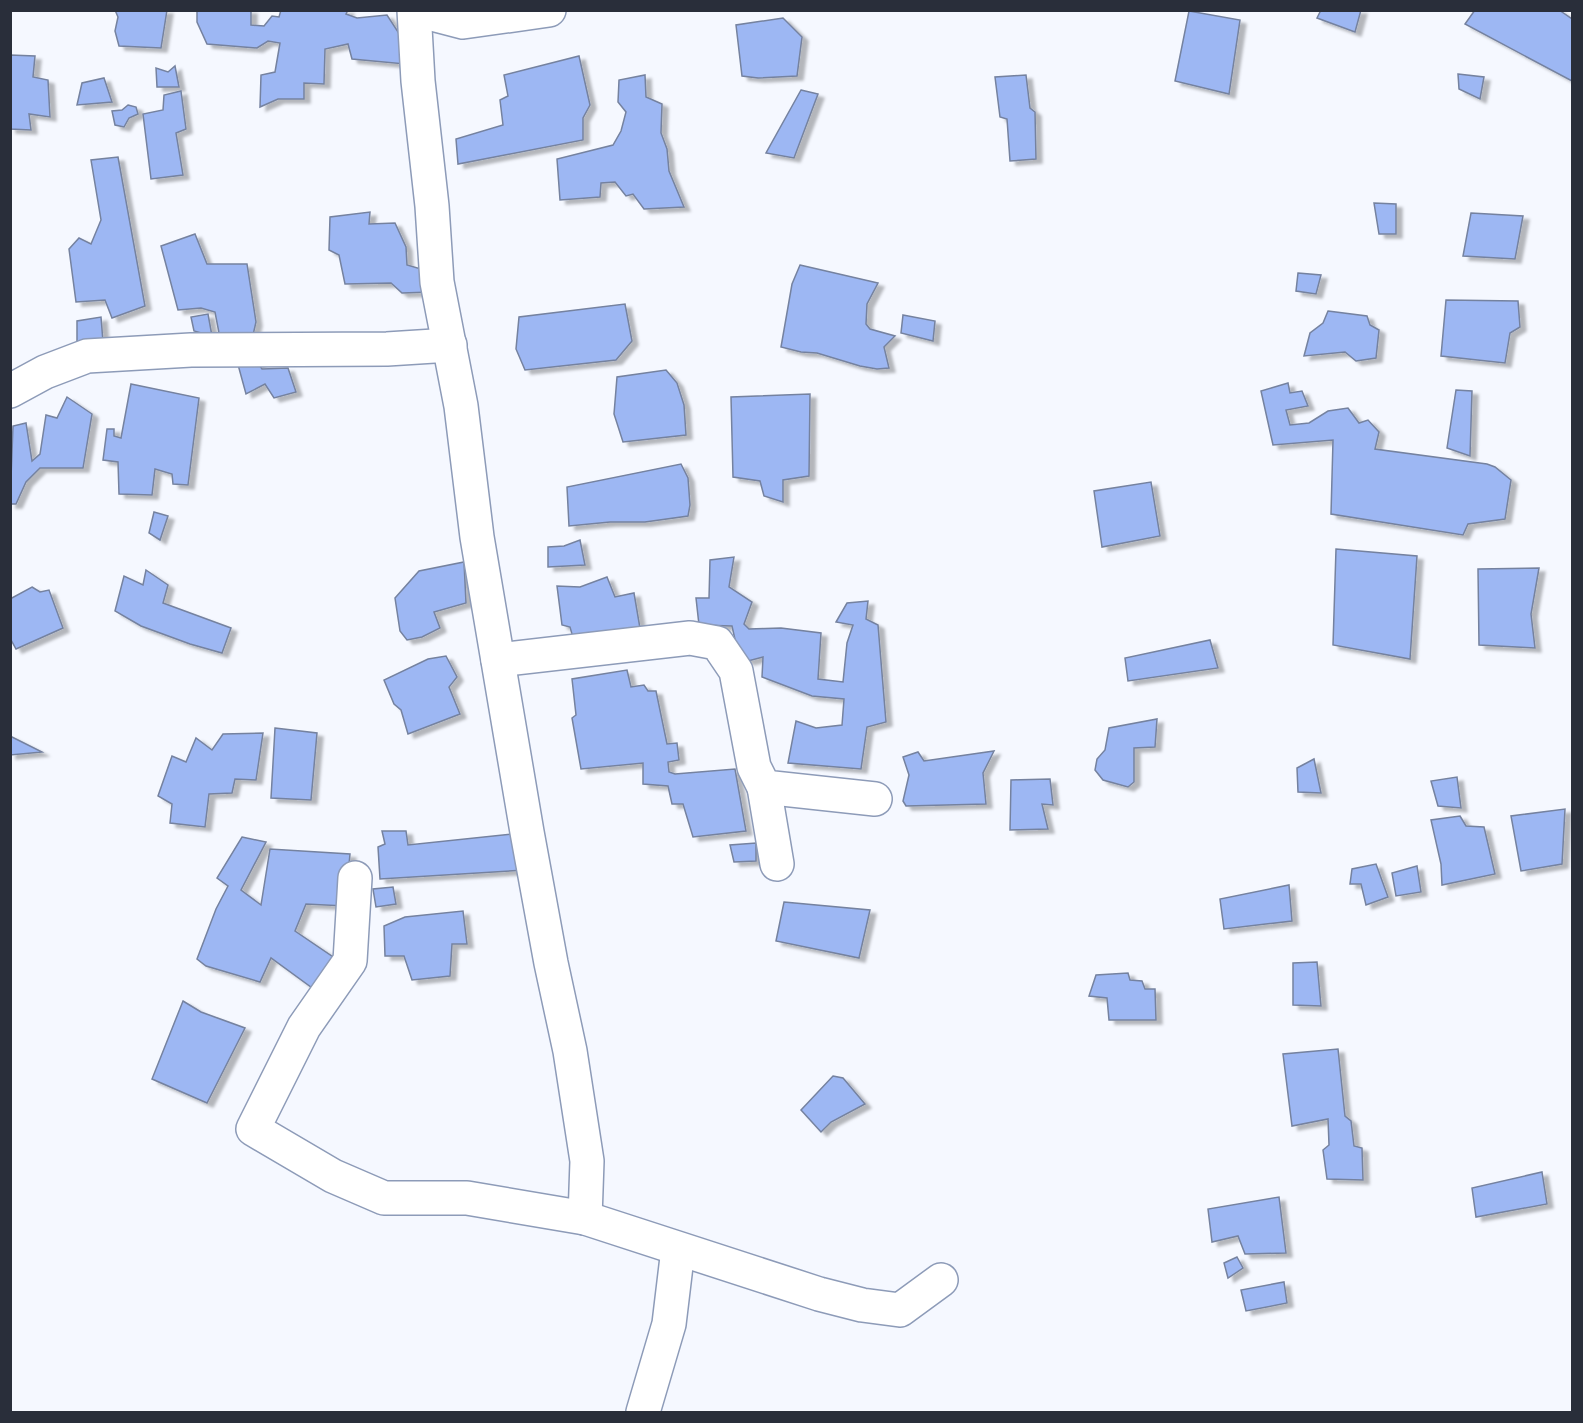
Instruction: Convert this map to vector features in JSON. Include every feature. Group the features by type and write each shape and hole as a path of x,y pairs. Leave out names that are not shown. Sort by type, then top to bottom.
{"street":[{"path":"549,10 463,21 415,10 418,81 438,282 461,406 477,537 498,660 551,963 570,1051 587,1161 585,1218"},
{"path":"10,391 45,372 87,356 191,350 387,349 450,345"},
{"path":"498,660 690,638 717,643 736,671 754,767 764,787 777,864"},
{"path":"764,787 875,799"},
{"path":"355,878 350,961 304,1027 253,1128 333,1176 384,1198 467,1198 585,1218 819,1294 862,1305 900,1310 941,1280"},
{"path":"643,1413 669,1324 678,1249"}],"building":[{"path":"115,10 167,10 161,48 119,46 115,31 118,17"},
{"path":"197,10 251,10 251,25 264,26 272,16 279,17 281,10 348,10 346,14 357,18 387,15 400,35 405,64 352,59 348,44 325,49 324,84 304,83 304,99 278,99 260,107 261,75 275,72 280,43 268,41 257,48 207,44 197,22"},
{"path":"1321,10 1361,10 1355,32 1317,18"},
{"path":"1475,10 1559,10 1572,19 1572,81 1465,24"},
{"path":"1189,11 1240,20 1229,94 1175,81"},
{"path":"783,18 802,37 797,76 758,78 742,76 736,25"},
{"path":"10,55 35,56 33,77 48,80 50,117 29,114 31,130 10,129"},
{"path":"579,56 590,105 583,118 583,140 458,164 456,139 503,125 500,100 508,96 504,75"},
{"path":"175,66 179,87 157,87 156,68 168,72"},
{"path":"1458,74 1484,77 1480,99 1459,89"},
{"path":"645,75 646,97 662,104 661,133 667,149 669,171 684,207 644,209 633,194 626,196 615,182 601,183 600,197 560,200 557,159 613,145 621,131 626,112 618,102 619,80"},
{"path":"1026,75 1030,108 1035,112 1036,159 1010,161 1007,119 1000,117 995,77"},
{"path":"104,78 112,102 77,105 82,83"},
{"path":"801,90 818,94 794,158 766,153"},
{"path":"181,91 186,129 176,133 183,175 151,179 143,114 163,110 164,95"},
{"path":"128,105 136,107 138,114 129,118 124,127 115,125 112,111 122,110"},
{"path":"118,157 145,306 112,318 105,300 76,302 69,249 79,238 91,244 101,220 91,160"},
{"path":"1374,203 1396,204 1396,234 1379,234"},
{"path":"370,212 369,224 395,223 406,247 407,265 428,271 431,292 402,293 391,283 345,284 339,255 329,250 330,217"},
{"path":"1471,213 1523,216 1515,259 1463,256"},
{"path":"195,234 207,264 247,264 256,322 253,335 219,333 215,312 201,308 178,310 161,246"},
{"path":"800,265 878,283 867,304 866,324 870,329 895,336 884,347 889,368 877,369 860,366 817,353 781,347 792,284"},
{"path":"1298,273 1321,275 1316,294 1296,291"},
{"path":"1446,300 1518,301 1520,327 1510,333 1505,363 1441,356"},
{"path":"625,304 632,341 616,360 525,370 516,349 519,317"},
{"path":"1328,311 1367,316 1370,325 1379,330 1376,358 1356,361 1345,352 1304,356 1310,333 1323,323"},
{"path":"208,314 212,336 194,331 191,317"},
{"path":"903,315 935,321 933,341 901,333"},
{"path":"101,317 103,342 77,342 77,321"},
{"path":"253,356 262,369 288,368 296,392 274,398 265,384 246,394 237,361"},
{"path":"666,370 677,383 684,405 686,435 623,442 614,414 617,377"},
{"path":"1288,383 1290,393 1302,391 1308,406 1286,410 1290,425 1309,423 1328,411 1348,408 1359,423 1368,420 1379,432 1375,449 1495,467 1511,480 1505,519 1468,524 1463,535 1331,514 1333,440 1273,445 1261,391"},
{"path":"131,384 199,398 188,485 173,484 172,474 155,469 152,495 119,494 118,462 103,460 107,429 114,429 114,436 121,438"},
{"path":"1456,390 1472,391 1470,456 1447,448"},
{"path":"810,394 809,476 783,480 783,502 764,496 760,481 733,477 731,397"},
{"path":"67,397 92,414 83,468 40,468 26,482 16,504 10,504 13,426 26,423 32,461 40,454 46,415 57,418"},
{"path":"681,464 688,478 690,505 688,516 645,522 610,522 569,526 567,487"},
{"path":"1151,482 1160,536 1102,547 1094,491"},
{"path":"154,512 168,516 160,540 149,533"},
{"path":"580,540 585,565 548,567 548,547 564,546"},
{"path":"1336,549 1417,556 1410,659 1333,645"},
{"path":"734,557 729,587 752,602 744,624 749,629 781,628 821,633 818,679 843,682 847,643 853,625 836,622 847,603 868,601 866,619 878,625 886,722 867,727 861,769 788,763 796,721 816,728 842,725 844,699 812,696 762,677 763,657 748,661 738,653 732,626 699,625 696,598 709,598 710,560"},
{"path":"464,562 466,603 434,612 440,628 422,637 407,640 400,631 395,598 419,571"},
{"path":"1539,568 1531,614 1535,648 1479,645 1478,569"},
{"path":"146,570 168,585 163,603 231,628 222,653 141,626 115,611 124,576 143,585"},
{"path":"607,577 615,597 634,593 641,634 574,641 570,627 562,625 557,586 580,587"},
{"path":"32,587 40,592 49,590 63,628 16,649 10,638 10,599"},
{"path":"1210,640 1218,668 1128,681 1125,658"},
{"path":"446,656 457,677 449,687 460,714 408,734 401,710 394,704 384,680 428,659"},
{"path":"627,670 631,687 644,685 648,691 656,691 667,744 677,743 679,760 668,762 669,772 675,774 735,769 746,831 693,837 683,804 672,804 668,786 643,784 643,763 581,769 572,718 576,715 572,679"},
{"path":"1157,719 1155,747 1134,748 1134,782 1128,787 1103,780 1095,770 1097,759 1105,750 1109,728"},
{"path":"275,728 317,733 311,800 271,798"},
{"path":"263,733 256,780 235,779 232,793 209,794 205,827 170,823 172,804 158,796 172,756 186,762 196,738 212,750 223,734"},
{"path":"10,736 42,752 10,755"},
{"path":"994,751 983,773 986,804 906,806 903,801 909,775 903,757 918,752 924,761"},
{"path":"1314,759 1321,793 1298,792 1297,768"},
{"path":"1457,777 1461,808 1438,806 1431,781"},
{"path":"1050,779 1053,805 1042,804 1048,829 1010,830 1011,780"},
{"path":"1565,809 1562,864 1521,871 1511,816"},
{"path":"1460,816 1466,826 1484,827 1495,874 1442,885 1441,864 1431,820"},
{"path":"382,831 406,831 408,845 523,833 525,870 380,879 378,847 385,844"},
{"path":"242,837 266,842 241,890 261,905 270,849 350,854 345,906 306,904 295,931 339,961 315,990 271,958 260,982 206,966 197,959 216,909 228,886 217,878"},
{"path":"756,843 756,861 734,862 730,845"},
{"path":"1376,864 1388,897 1366,905 1361,884 1350,884 1352,869"},
{"path":"1417,866 1421,892 1396,896 1392,873"},
{"path":"1289,885 1292,921 1224,929 1220,899"},
{"path":"393,887 396,904 376,907 373,889"},
{"path":"784,902 870,910 859,958 776,941"},
{"path":"463,911 467,944 452,944 450,976 412,980 404,956 385,956 384,926 405,917"},
{"path":"1317,962 1321,1006 1293,1005 1293,963"},
{"path":"1128,973 1130,980 1142,981 1145,989 1155,989 1156,1020 1109,1020 1107,998 1089,996 1096,975"},
{"path":"183,1001 201,1012 245,1028 207,1103 152,1079"},
{"path":"1338,1049 1345,1116 1351,1121 1354,1146 1362,1148 1363,1180 1327,1179 1323,1150 1329,1145 1328,1119 1292,1126 1283,1054"},
{"path":"833,1076 843,1078 865,1104 831,1122 821,1132 801,1110"},
{"path":"1542,1172 1547,1204 1476,1217 1472,1188"},
{"path":"1279,1197 1286,1253 1245,1254 1238,1236 1212,1242 1208,1209"},
{"path":"1237,1257 1243,1268 1228,1278 1224,1263"},
{"path":"1284,1282 1287,1303 1246,1311 1241,1290"}]}
